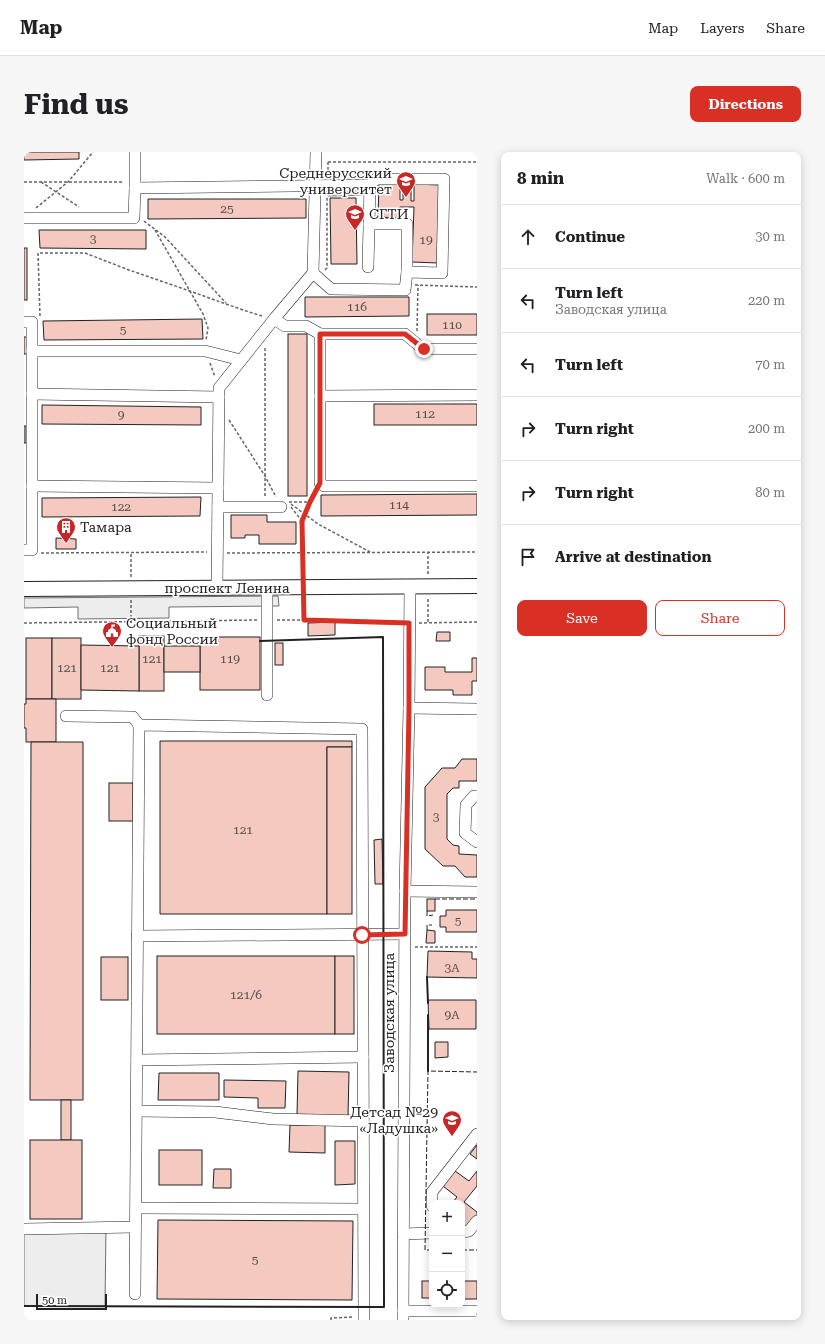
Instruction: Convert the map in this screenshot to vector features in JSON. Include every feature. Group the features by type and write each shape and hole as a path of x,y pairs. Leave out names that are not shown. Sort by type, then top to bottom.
{"main road":[{"name":"проспект Ленина","path":"24,589 477,586"}],"street":[{"path":"24,218 134,218 135,152"},
{"path":"217,587 219,396 241,360 313,273 316,157"},
{"path":"368,268 370,185 376,178 444,179 442,273 407,272"},
{"path":"135,185 370,185"},
{"path":"313,273 331,289 406,290 407,224 369,224"},
{"path":"274,319 285,326 306,326 320,334 405,334 424,349 477,349"},
{"path":"24,322 32,322 32,550 24,550"},
{"path":"320,334 320,483 324,486 477,486"},
{"path":"32,351 205,351 241,360"},
{"path":"32,394 219,396"},
{"path":"320,396 477,395"},
{"path":"32,486 218,488"},
{"path":"218,507 284,504"},
{"name":"Заводская улица","path":"403,1316 405,892 410,586"},
{"path":"267,587 267,695"},
{"path":"409,708 477,709"},
{"path":"66,716 133,718 139,725 135,1294"},
{"path":"139,725 362,729 364,1209 361,1319"},
{"path":"477,796 474,796 466,804 465,833 477,842"},
{"path":"405,892 477,892"},
{"path":"137,936 405,934"},
{"path":"136,1060 363,1057"},
{"path":"136,1111 215,1112 272,1120 363,1121"},
{"path":"432,1200 432,1192 477,1134"},
{"path":"136,1208 364,1209"},
{"path":"465,1232 469,1232 477,1221"},
{"path":"24,1229 136,1227"},
{"path":"403,1234 429,1233"},
{"path":"403,1316 477,1311"}],"path":[{"path":"35,209 68,182 93,152"},
{"path":"316,157 477,162"},
{"path":"24,182 135,185"},
{"path":"41,182 80,208"},
{"path":"134,212 165,237 227,305"},
{"path":"154,228 203,314 208,328 205,351 219,396 265,476 284,504 302,521"},
{"path":"40,318 38,253 85,253 227,305 274,319"},
{"path":"406,285 477,287"},
{"path":"417,344 418,285"},
{"path":"304,620 302,521 320,483"},
{"path":"284,504 310,502"},
{"path":"284,504 305,514 318,524 372,552"},
{"path":"39,553 477,552"},
{"path":"24,623 257,620"},
{"path":"272,620 409,623 477,622"},
{"path":"411,948 477,947"},
{"path":"331,1320 331,1318 361,1319"}],"shaded area":[{"path":"331,172 365,172 365,182 331,182"},
{"path":"365,187 365,195 328,196 328,188"},
{"path":"278,596 279,606 169,607 169,618 78,619 78,607 24,608 24,598"},
{"path":"24,1224 106,1227 105,1306 24,1306"}],"building":[{"path":"24,152 79,152 79,159 24,160"},
{"path":"379,183 400,184 400,200 403,200 403,188 411,188 411,201 414,201 414,184 439,185 438,263 412,262 414,207 400,207 399,218 378,217"},
{"path":"330,198 356,198 357,264 331,264"},
{"path":"148,199 306,199 306,218 148,219"},
{"path":"39,230 146,230 146,249 40,248"},
{"path":"24,248 27,248 27,300 24,300"},
{"path":"305,297 409,297 409,316 305,317"},
{"path":"427,314 477,314 477,335 427,335"},
{"path":"202,319 203,339 44,340 43,321"},
{"path":"288,334 307,334 307,496 288,496"},
{"path":"24,337 27,337 27,354 24,354"},
{"path":"374,404 477,404 477,425 374,425"},
{"path":"42,405 201,407 201,425 42,424"},
{"path":"24,426 26,426 26,443 24,443"},
{"path":"477,494 477,515 321,516 321,495"},
{"path":"201,497 200,516 42,517 42,498"},
{"path":"231,515 267,515 267,522 296,522 296,544 259,544 259,535 245,535 245,538 231,538"},
{"name":"Тамара","path":"56,538 76,539 76,549 56,549"},
{"path":"335,622 335,635 308,636 308,623"},
{"path":"437,632 450,632 450,641 436,641"},
{"path":"139,636 164,636 164,691 139,691"},
{"path":"200,637 260,637 260,690 200,690"},
{"path":"26,638 52,638 52,699 26,699"},
{"path":"52,638 81,638 81,699 52,699"},
{"path":"275,643 283,643 283,665 275,665"},
{"path":"81,645 139,646 139,691 81,690"},
{"path":"164,646 200,646 200,672 164,672"},
{"path":"472,658 477,658 477,681 472,681 472,695 453,695 453,690 425,690 425,667 445,667 445,672 472,672"},
{"path":"26,699 56,699 56,742 26,742 26,728 24,728 24,704 26,704"},
{"path":"160,741 352,741 352,747 327,747 327,914 160,914"},
{"path":"31,742 83,742 83,1100 30,1100"},
{"path":"327,747 352,747 352,914 327,914"},
{"path":"462,759 477,759 477,781 459,781 459,788 453,788 447,794 447,839 453,845 459,846 459,854 477,855 477,877 465,877 455,866 443,866 425,849 425,787 442,768 455,768"},
{"path":"109,783 133,783 133,821 109,821"},
{"path":"382,839 383,884 375,884 374,840"},
{"path":"427,899 435,899 435,911 427,911"},
{"path":"446,910 477,910 477,932 446,932 446,927 440,927 440,916 446,916"},
{"path":"427,930 435,931 435,943 426,943"},
{"path":"428,951 472,952 472,959 477,959 477,978 427,977"},
{"path":"157,956 335,956 335,1034 157,1034"},
{"path":"335,956 354,956 354,1034 335,1034"},
{"path":"101,957 128,957 128,1000 101,1000"},
{"path":"428,1000 476,1000 476,1029 429,1029"},
{"path":"435,1042 448,1042 448,1057 435,1058"},
{"path":"298,1071 349,1072 348,1116 297,1115"},
{"path":"159,1073 219,1073 219,1100 158,1100"},
{"path":"224,1080 286,1081 285,1108 258,1108 258,1098 224,1097"},
{"path":"61,1100 71,1100 71,1140 61,1140"},
{"path":"290,1125 325,1125 325,1153 289,1152"},
{"path":"30,1140 82,1140 82,1219 30,1219"},
{"path":"335,1141 355,1141 355,1184 335,1185"},
{"path":"477,1145 477,1159 470,1154"},
{"path":"159,1150 202,1150 202,1185 159,1185"},
{"path":"214,1169 231,1169 231,1188 213,1188"},
{"path":"455,1171 469,1181 477,1171 477,1186 465,1201 454,1200 457,1197 443,1186"},
{"path":"465,1203 477,1212 477,1217 467,1229 465,1227"},
{"path":"158,1220 353,1221 352,1300 157,1299"},
{"path":"422,1281 429,1281 429,1298 422,1298"},
{"path":"465,1281 477,1281 477,1299 465,1299"}],"fence":[{"path":"435,899 477,899"},
{"path":"427,911 427,916 433,915"},
{"path":"427,930 427,925 432,925"},
{"path":"429,1250 425,1250 428,1071 477,1072"},
{"path":"465,1250 477,1250"}],"wall":[{"path":"24,1306 384,1307 383,637 260,641"},
{"path":"427,977 428,1003"},
{"path":"428,1015 428,1071"}],"place":[{"name":"Среднерусский университет","path":"406,198"},
{"name":"СГТИ","path":"355,231"},
{"name":"Тамара","path":"66,544"},
{"name":"Социальный фонд России","path":"112,648"},
{"name":"Детсад №29 «Ладушка»","path":"452,1137"}],"route":[{"path":"362,935 405,934 409,623 304,620 302,521 320,483 320,334 405,334 424,349"}]}
